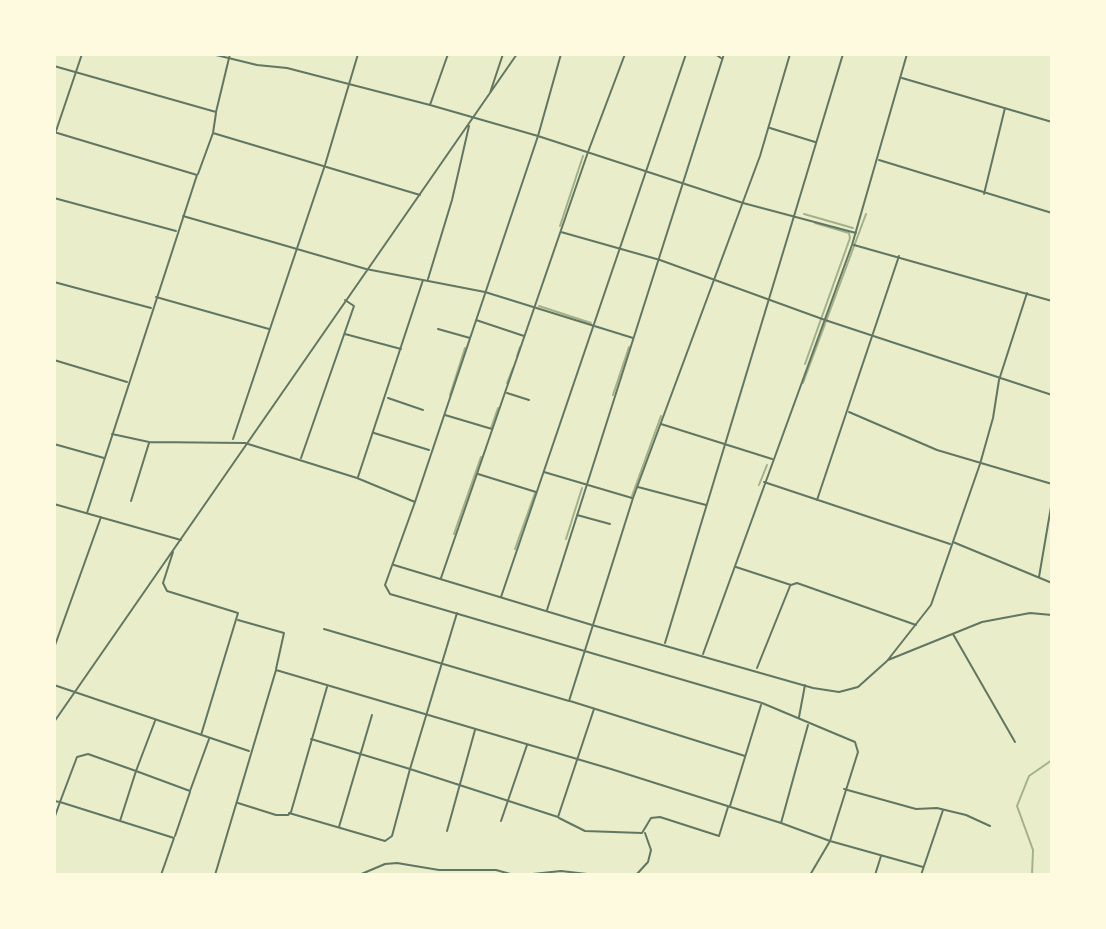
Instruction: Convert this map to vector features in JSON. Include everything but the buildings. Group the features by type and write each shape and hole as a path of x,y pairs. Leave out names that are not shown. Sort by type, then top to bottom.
{"street":[{"path":"54,137 82,54"},
{"path":"212,54 229,60 287,68 430,105 538,136 743,203 856,233"},
{"path":"87,513 155,297 213,132 230,54"},
{"path":"233,441 325,165 358,54"},
{"path":"430,105 447,54"},
{"path":"489,97 503,54"},
{"path":"54,722 517,54"},
{"path":"561,54 538,136 385,585 387,592 762,703 858,745 830,841 810,875"},
{"path":"441,579 588,152 625,54"},
{"path":"501,597 686,54"},
{"path":"547,611 723,56 715,54"},
{"path":"569,701 637,486 743,203 769,128 790,54"},
{"path":"665,644 843,54"},
{"path":"703,655 852,245 907,54"},
{"path":"54,66 216,112"},
{"path":"901,78 1052,122"},
{"path":"984,194 1006,107"},
{"path":"357,478 452,200 469,125"},
{"path":"769,128 816,142"},
{"path":"55,132 197,175"},
{"path":"213,132 421,195"},
{"path":"878,160 1052,213"},
{"path":"54,198 177,231"},
{"path":"182,216 366,269 485,292 594,328 634,338"},
{"path":"560,232 660,260 999,380 1052,395"},
{"path":"852,245 1052,301"},
{"path":"817,500 899,256"},
{"path":"54,282 152,309"},
{"path":"394,565 592,625 806,684 835,691 854,689 869,680 887,661 931,605 980,464 993,418 999,380 1027,293"},
{"path":"155,297 269,330"},
{"path":"301,459 355,305 344,300"},
{"path":"476,320 525,336"},
{"path":"438,329 470,338"},
{"path":"344,334 401,349"},
{"path":"54,360 128,382"},
{"path":"506,393 529,400"},
{"path":"386,397 423,410"},
{"path":"848,411 937,450 1052,484"},
{"path":"445,415 493,430"},
{"path":"661,424 773,459"},
{"path":"374,433 429,450"},
{"path":"112,434 149,442 245,443 357,478 415,502"},
{"path":"131,501 149,442"},
{"path":"54,444 104,458"},
{"path":"544,472 633,498"},
{"path":"478,474 537,492"},
{"path":"764,482 952,543 1052,583"},
{"path":"637,486 706,505"},
{"path":"1039,578 1052,501"},
{"path":"54,504 181,540"},
{"path":"576,514 610,524"},
{"path":"54,648 101,517"},
{"path":"173,552 163,583 167,591 238,613 201,735"},
{"path":"734,566 790,585 797,583 917,625"},
{"path":"756,670 790,585"},
{"path":"238,803 276,815 289,813 385,841 390,839 458,612"},
{"path":"887,661 982,622 1030,613 1052,615"},
{"path":"215,875 276,670 284,633 237,620"},
{"path":"324,629 745,756"},
{"path":"953,633 1015,742"},
{"path":"276,670 527,744 781,823 830,841 923,867"},
{"path":"802,720 799,709 806,684"},
{"path":"54,685 251,752"},
{"path":"289,813 327,686"},
{"path":"636,875 648,862 651,849 645,833 651,818 660,817 719,836 762,703"},
{"path":"558,817 594,709"},
{"path":"339,828 372,715"},
{"path":"120,822 155,721"},
{"path":"781,823 808,724"},
{"path":"447,831 475,729"},
{"path":"161,875 209,738"},
{"path":"311,739 509,799 558,817 585,831 645,833"},
{"path":"502,821 527,744"},
{"path":"54,819 79,754 190,791"},
{"path":"844,789 916,809 944,810 990,825"},
{"path":"54,801 174,838"},
{"path":"921,875 944,810"},
{"path":"875,875 881,855"},
{"path":"359,875 385,863 439,870 496,870 514,875"},
{"path":"523,875 561,871 596,875"}],"waterway":[{"path":"560,226 583,156"},
{"path":"804,214 853,228"},
{"path":"803,383 866,214"},
{"path":"805,364 850,238 849,233 815,223"},
{"path":"539,306 591,323"},
{"path":"517,356 520,347"},
{"path":"613,395 629,347"},
{"path":"450,395 465,348"},
{"path":"507,383 513,368"},
{"path":"491,428 498,408"},
{"path":"632,496 661,416"},
{"path":"454,534 481,457"},
{"path":"759,485 767,465"},
{"path":"566,539 582,488"},
{"path":"515,549 535,493"},
{"path":"1032,875 1033,850 1017,806 1029,776 1052,760"}]}
